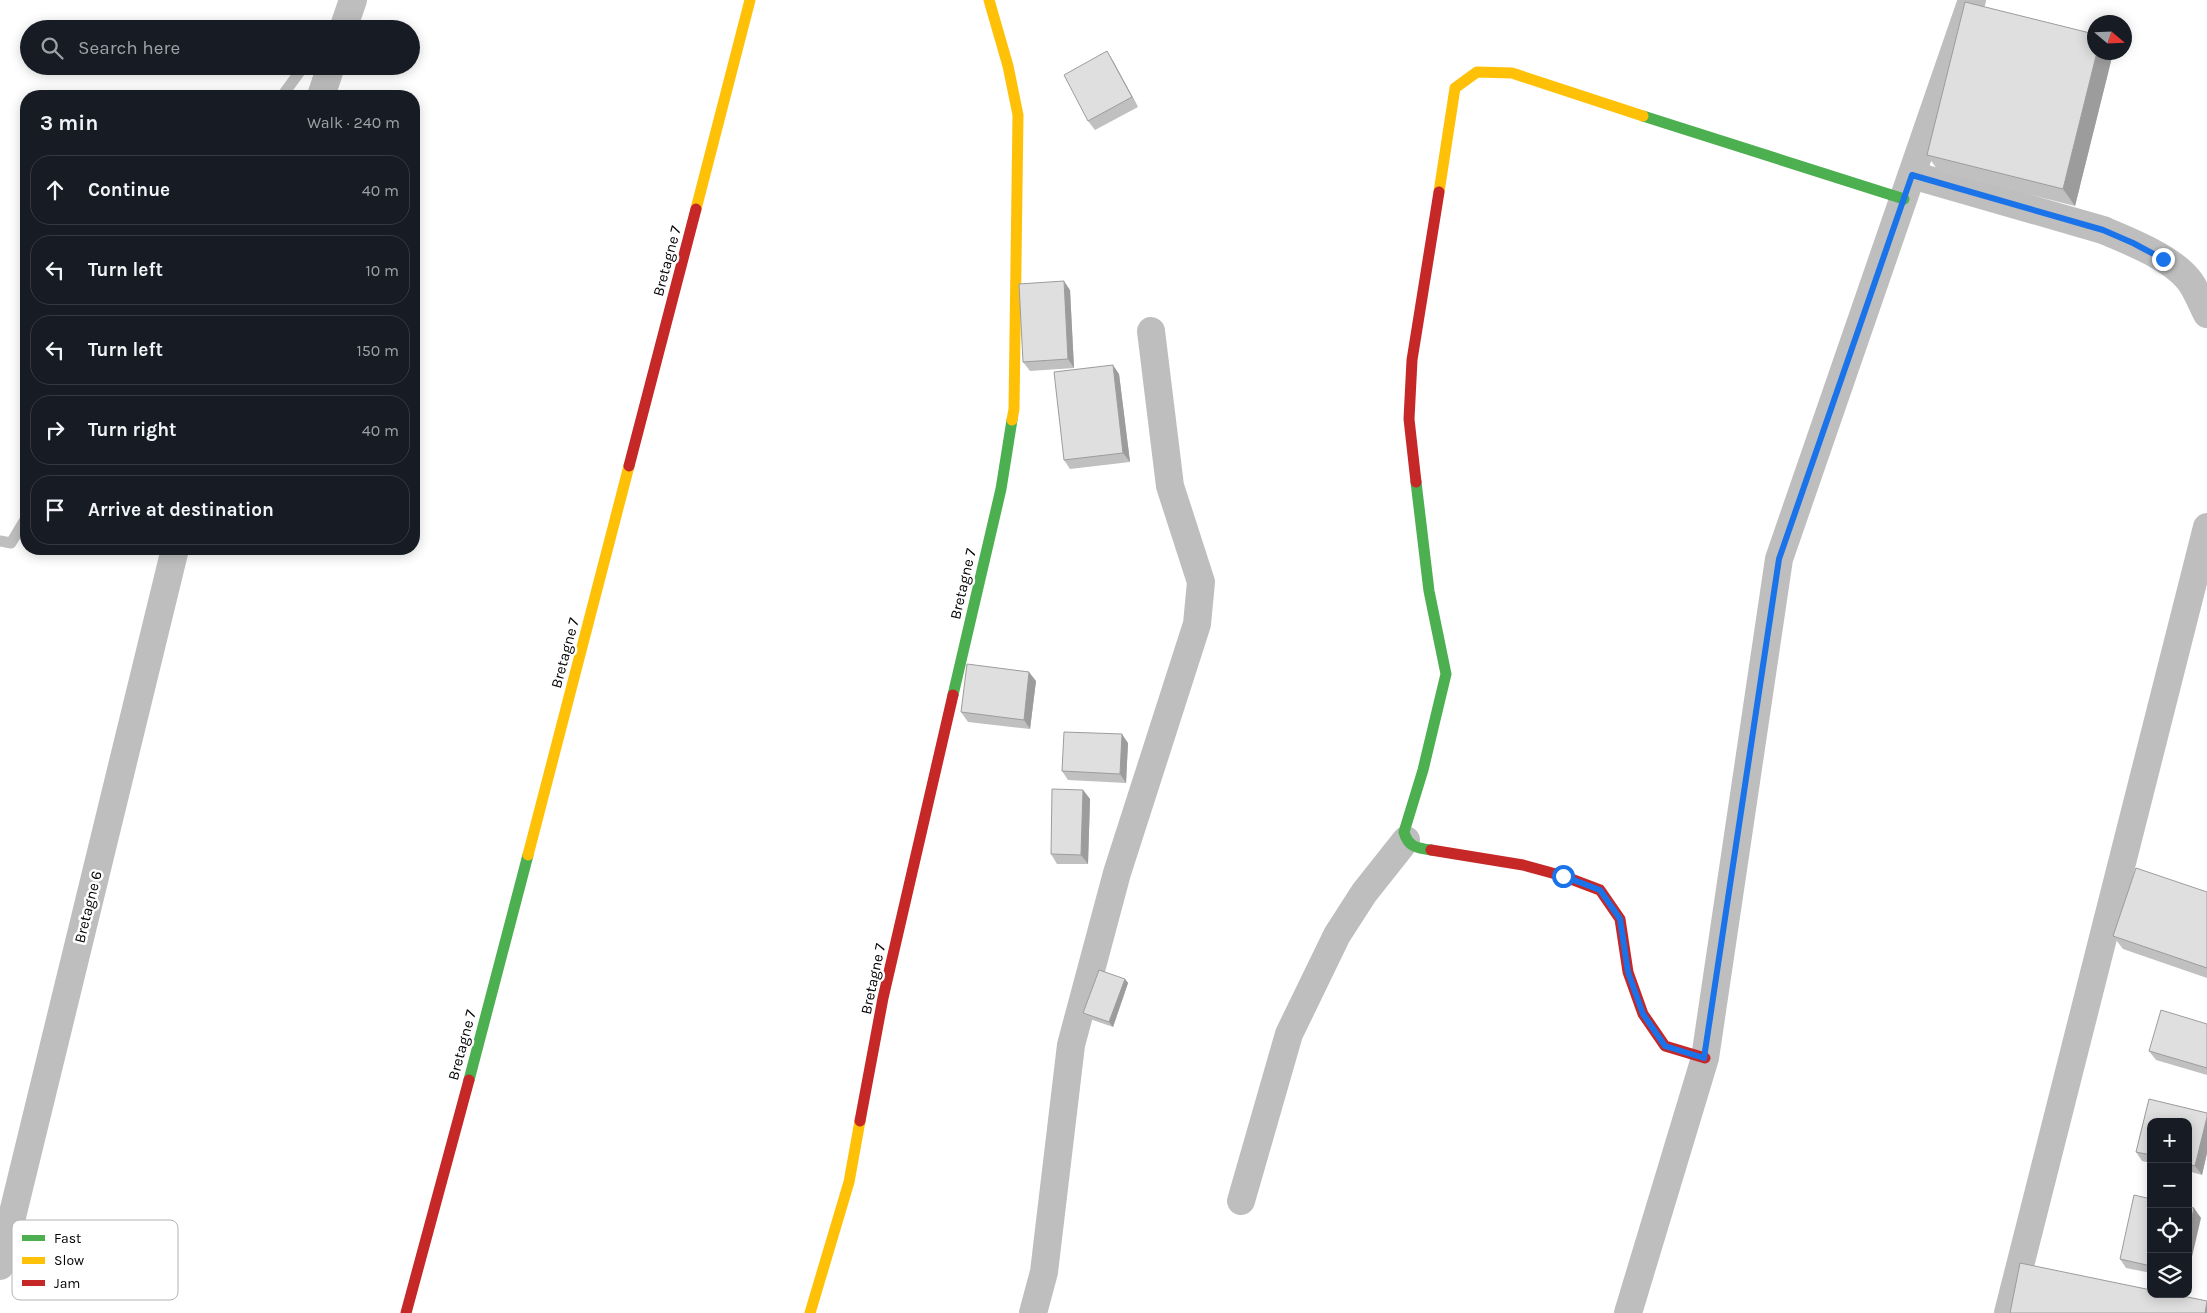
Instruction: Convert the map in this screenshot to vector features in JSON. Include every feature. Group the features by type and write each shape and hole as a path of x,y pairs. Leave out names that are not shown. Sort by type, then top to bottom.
{"street":[{"path":"346,20 352,0"},
{"name":"Bretagne 7","path":"406,1313 750,0"},
{"name":"Bretagne 7","path":"810,1313 849,1182 883,998 1001,489 1014,409 1018,115 1008,66 989,0"},
{"path":"1628,1313 1704,1058 1779,559 1972,0"},
{"path":"1704,1058 1665,1046 1643,1014 1628,972 1620,919 1600,890 1563,876 1523,866 1413,847 1406,840 1404,832 1423,770 1446,674 1429,591 1409,419 1412,360 1455,88 1477,72 1512,73 1585,98 1908,187 2103,230 2163,259 2188,279 2207,314"},
{"path":"323,90 328,75"},
{"path":"1033,1313 1044,1272 1071,1046 1117,873 1197,624 1201,582 1170,486 1151,331"},
{"path":"2008,1313 2207,527"},
{"name":"Bretagne 6","path":"0,1266 175,555"},
{"path":"1241,1201 1289,1034 1337,935 1364,893 1406,840"}],"building":[{"path":"1965,2 2087,32 2087,60 2095,60 2063,189 1927,155"},
{"path":"1107,51 1132,97 1088,121 1064,75"},
{"path":"1064,281 1068,359 1023,362 1019,284"},
{"path":"1113,365 1123,453 1064,460 1054,372"},
{"path":"967,664 1029,672 1024,720 961,712"},
{"path":"1064,732 1122,734 1120,774 1062,771"},
{"path":"1052,789 1083,790 1081,855 1051,854"},
{"path":"2136,868 2207,892 2207,968 2113,936"},
{"path":"1099,970 1125,979 1109,1022 1083,1013"},
{"path":"2161,1010 2207,1024 2207,1068 2149,1051"},
{"path":"2149,1099 2207,1113 2195,1166 2192,1165 2192,1118 2147,1118 2147,1154 2136,1152"},
{"path":"2134,1195 2147,1198 2147,1265 2120,1259"},
{"path":"2020,1263 2147,1289 2147,1298 2192,1298 2207,1301 2205,1313 2010,1313"}],"waterway":[{"path":"286,90 297,75"},
{"path":"0,541 11,543 20,528"}],"traffic: fast":[{"path":"1643,116 1904,199"},
{"path":"953,695 1001,489 1012,420"},
{"path":"1416,482 1429,591 1446,674 1423,770 1404,832 1411,844 1431,850"},
{"path":"469,1080 528,855"}],"traffic: slow":[{"path":"696,209 750,0"},
{"path":"989,0 1008,66 1018,115 1014,409 1012,420"},
{"path":"1439,192 1455,88 1477,72 1512,73 1643,116"},
{"path":"528,855 629,466"},
{"path":"810,1313 849,1182 860,1121"}],"traffic: jam":[{"path":"1416,482 1409,419 1412,360 1439,192"},
{"path":"629,466 696,209"},
{"path":"860,1121 883,998 953,695"},
{"path":"1431,850 1523,865 1563,876 1600,890 1620,919 1628,972 1643,1014 1665,1046 1705,1058"},
{"path":"406,1313 469,1080"}],"route":[{"path":"1563,876 1600,890 1620,919 1628,972 1643,1014 1665,1046 1704,1058 1779,559 1912,175 2103,230 2163,259"}]}
